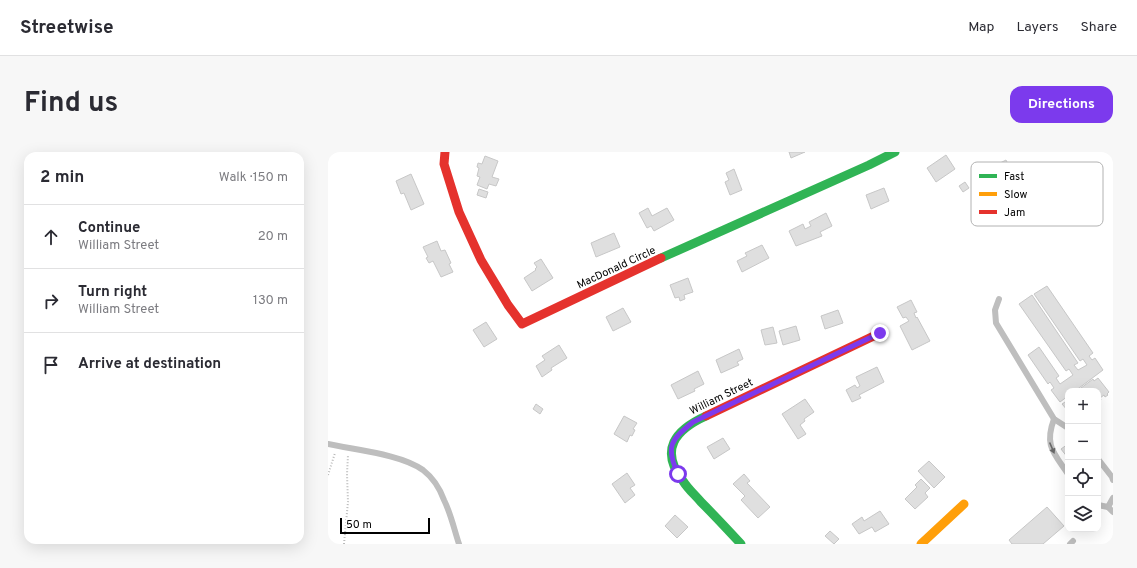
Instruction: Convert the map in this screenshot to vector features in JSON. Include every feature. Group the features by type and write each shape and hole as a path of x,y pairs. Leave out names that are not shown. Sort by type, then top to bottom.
{"street":[{"name":"MacDonald Circle","path":"446,152 444,164 460,212 481,260 508,305 522,324 708,236 896,152"},
{"name":"William Street","path":"741,544 683,482 673,462 671,444 683,430 702,417 880,333"},
{"path":"921,544 964,504"}],"lane":[{"path":"999,299 995,310 996,323 1054,419 1065,426"},
{"path":"1054,419 1050,430 1049,439 1051,449 1065,470"},
{"path":"328,444 402,460 415,465 424,471 435,483 444,500 458,544"},
{"path":"1099,460 1112,476 1113,480"},
{"path":"1108,507 1113,498"},
{"path":"1101,506 1108,507 1113,512"}],"path":[{"path":"328,475 337,446"},
{"path":"344,544 348,502 348,448"}],"building":[{"path":"789,152 805,152 791,158"},
{"path":"946,155 955,169 936,182 927,168"},
{"path":"485,156 498,161 492,177 499,179 496,186 489,184 487,189 477,185 480,177 477,176 479,168 477,167 478,163 482,164"},
{"path":"734,169 742,190 730,195 725,182 729,180 726,173"},
{"path":"411,174 424,204 411,210 404,193 401,194 396,181"},
{"path":"965,182 969,188 963,192 959,186"},
{"path":"884,188 889,201 871,209 866,195"},
{"path":"479,189 488,192 486,198 477,195"},
{"path":"648,208 652,216 667,208 674,220 654,231 651,226 647,228 639,213"},
{"path":"826,213 832,226 820,232 822,236 796,246 789,231 803,224 805,229 811,226 809,222"},
{"path":"614,233 620,247 596,257 591,243"},
{"path":"437,241 441,251 445,250 453,272 441,277 433,261 429,263 426,258 428,257 423,247"},
{"path":"762,245 769,258 742,272 737,261 747,256 745,253"},
{"path":"541,259 553,278 532,291 524,278 536,270 535,269 537,267 534,263"},
{"path":"688,278 693,292 684,295 685,299 680,301 679,297 675,298 670,285"},
{"path":"1047,286 1093,353 1089,356 1092,360 1095,358 1103,370 1079,388 1065,388 1065,398 1060,402 1051,390 1054,388 1050,382 1048,384 1028,355 1039,347 1059,376 1056,378 1060,384 1073,375 1069,369 1066,371 1019,304 1032,295 1078,363 1074,365 1078,370 1087,365 1083,359 1080,361 1034,294"},
{"path":"911,300 917,312 914,313 916,318 917,317 930,341 912,350 900,326 909,321 906,317 903,318 897,307"},
{"path":"623,308 631,322 613,331 606,317"},
{"path":"838,310 843,323 825,329 821,316"},
{"path":"486,322 497,339 484,347 473,330"},
{"path":"796,326 800,340 783,345 779,331"},
{"path":"773,327 777,343 765,345 761,330"},
{"path":"559,345 567,358 551,368 552,370 542,377 536,366 545,360 542,356"},
{"path":"739,349 743,359 737,362 739,365 721,373 716,360"},
{"path":"877,367 884,382 859,395 861,398 852,402 846,390 855,385 857,388 860,386 856,377"},
{"path":"698,371 704,384 694,389 695,391 678,399 671,385"},
{"path":"1098,378 1109,392 1107,394 1108,395 1105,397 1104,395 1101,397 1101,388 1081,388 1093,379 1094,381"},
{"path":"805,399 814,412 804,419 805,421 800,425 806,434 798,439 782,414"},
{"path":"536,404 543,409 540,414 533,409"},
{"path":"624,416 637,423 633,429 635,430 632,436 630,435 627,442 614,434"},
{"path":"723,438 730,449 714,459 707,447"},
{"path":"1065,446 1065,454 1061,449"},
{"path":"929,461 945,477 934,488 918,471"},
{"path":"627,473 635,485 630,488 635,495 625,503 612,484"},
{"path":"744,474 750,481 747,483 770,507 758,518 741,500 745,496 733,484"},
{"path":"921,479 930,488 925,493 928,497 915,509 905,499 917,487 915,485"},
{"path":"1047,507 1064,526 1043,544 1012,544 1009,540"},
{"path":"880,511 889,524 875,532 872,527 859,534 852,524 862,517 864,521"},
{"path":"675,515 688,527 677,538 665,526"},
{"path":"830,531 839,539 834,544 825,536"}],"traffic: fast":[{"path":"661,258 895,152"},
{"path":"706,416 686,428 679,435 674,442 672,460 676,470 687,487 741,544"}],"traffic: slow":[{"path":"921,544 964,504"}],"traffic: jam":[{"path":"445,152 444,164 459,212 481,260 508,305 522,324 661,258"},
{"path":"706,416 880,333"}],"route":[{"path":"678,474 673,462 671,444 683,430 693,422 880,333"}]}
